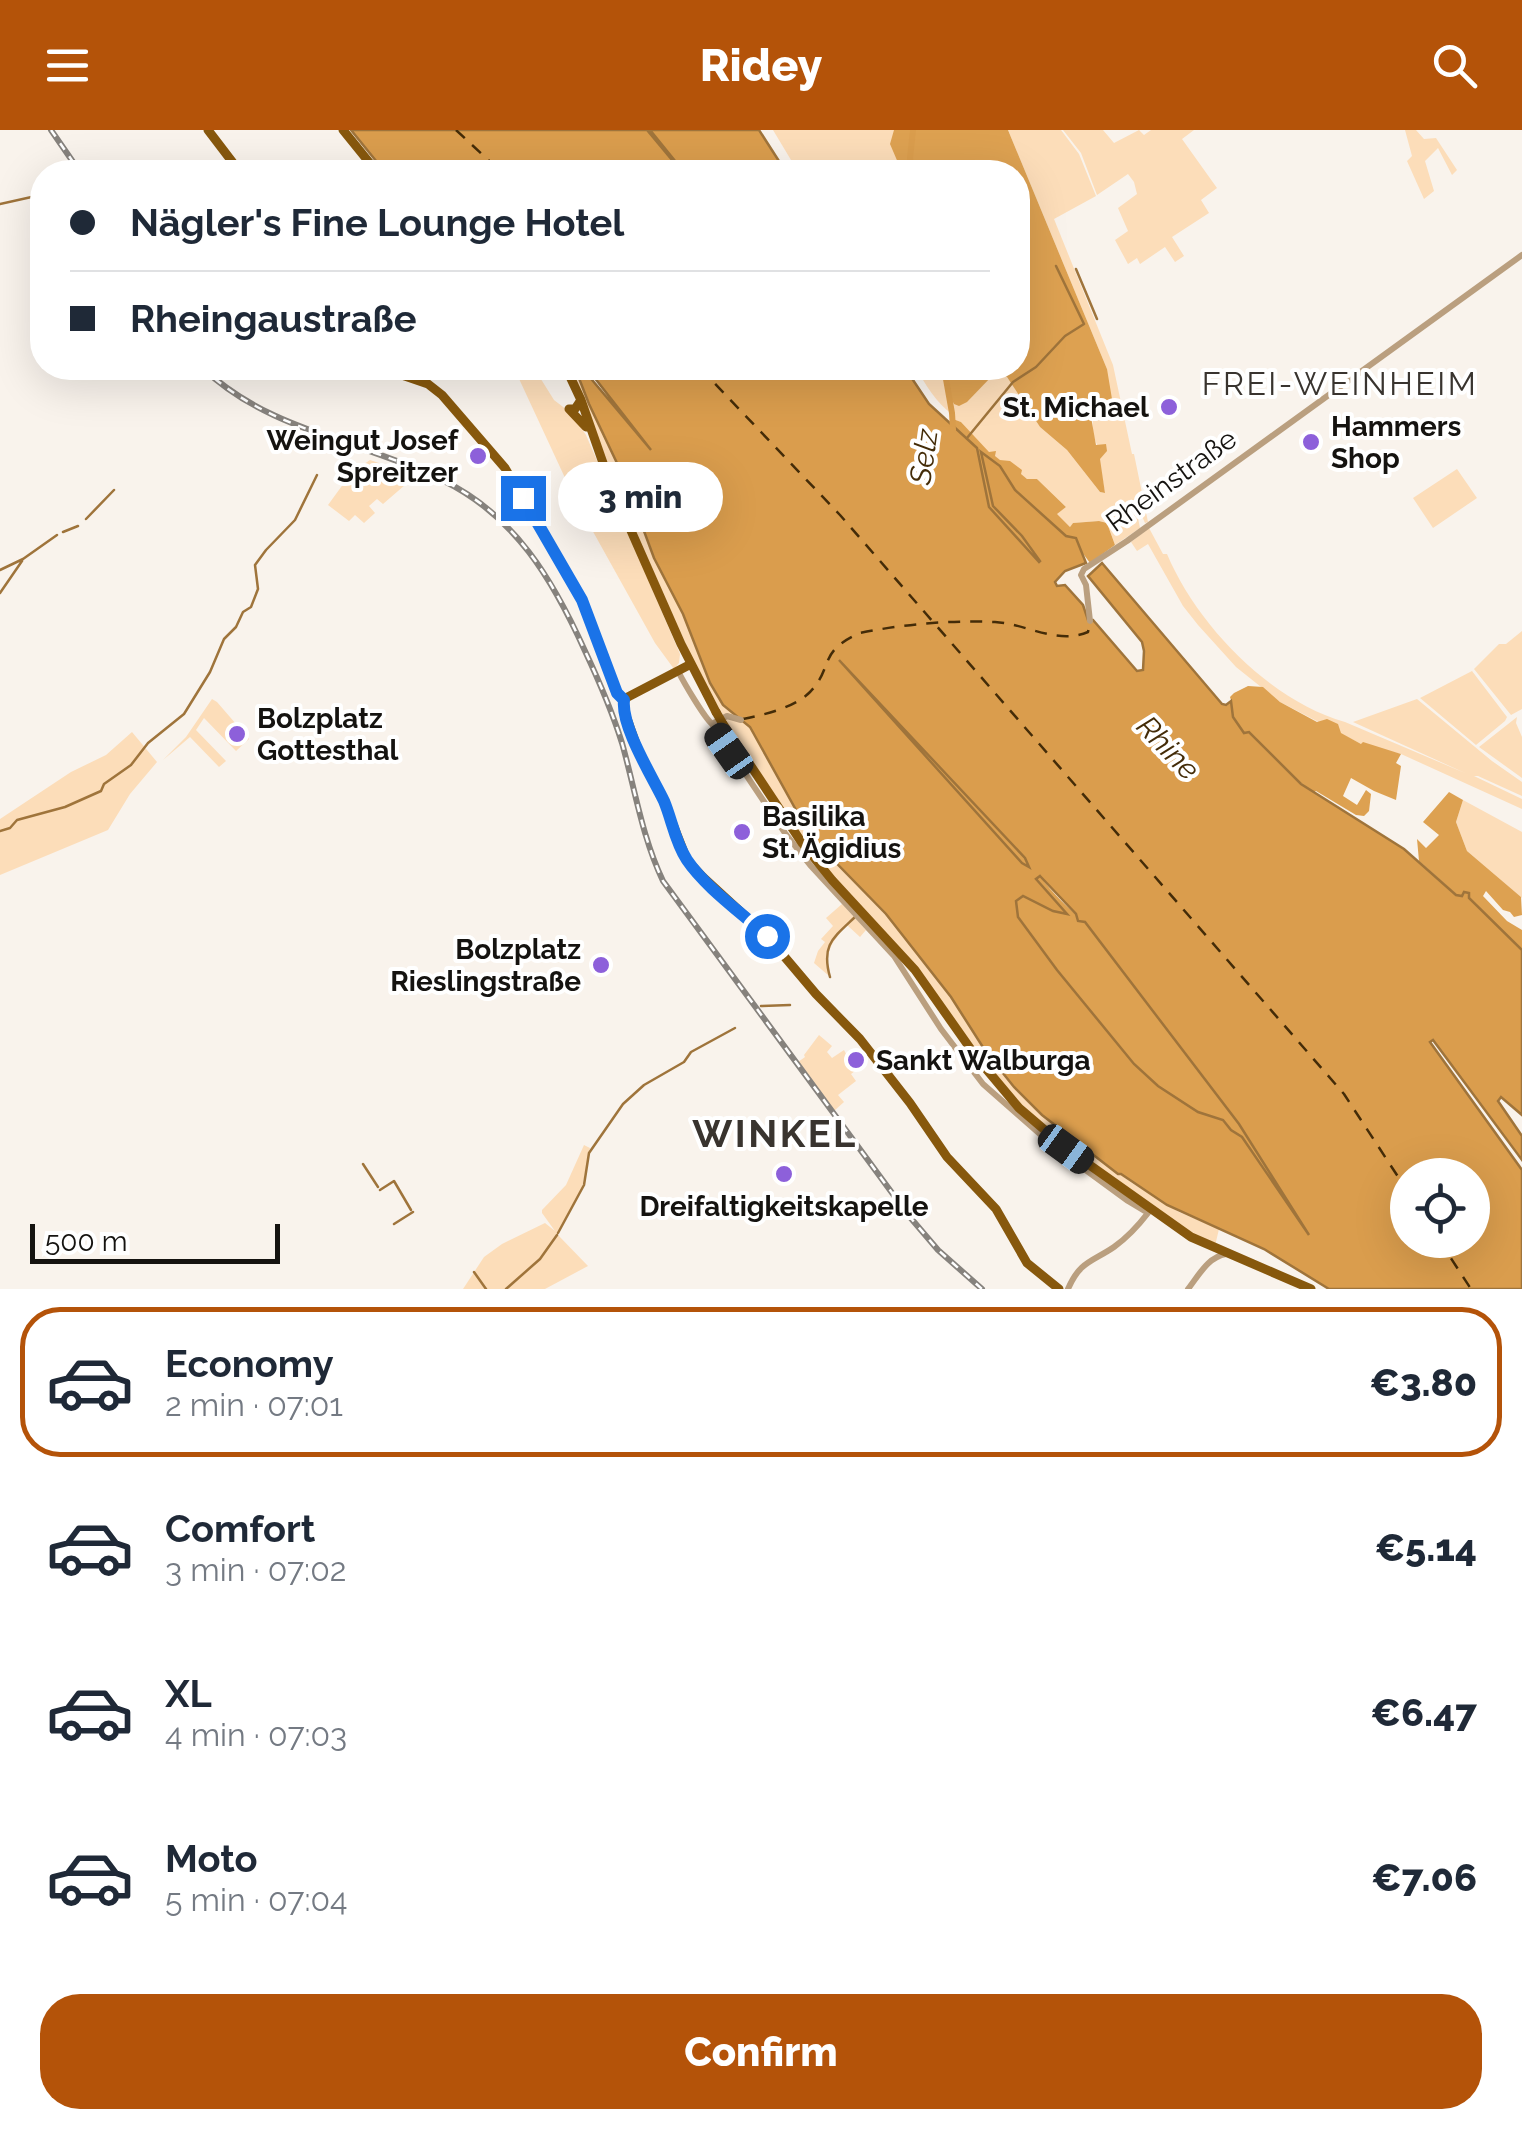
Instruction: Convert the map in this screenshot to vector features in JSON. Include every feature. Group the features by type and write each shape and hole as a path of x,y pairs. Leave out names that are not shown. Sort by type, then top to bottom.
{"main road":[{"path":"208,130 231,160"},
{"path":"343,130 367,160"},
{"path":"416,380 442,395 505,468 580,597 617,693 624,700 642,758 687,860 767,936 860,1039 947,1157 996,1209 1027,1264 1059,1289"},
{"path":"572,380 610,482 681,644 683,668"},
{"path":"581,400 576,409 569,409 592,435"},
{"path":"624,700 683,668"},
{"path":"683,668 698,678 718,724 810,854 899,951 1010,1099 1056,1141 1216,1256 1311,1289"}],"street":[{"name":"Rheinstraße","path":"1090,620 1086,585 1081,576 1084,569 1522,255"},
{"path":"683,668 685,684 718,724 779,824 810,865 894,956 976,1076 1015,1114 1148,1213 1127,1237 1077,1272 1068,1289"},
{"path":"718,724 727,716 741,720"},
{"path":"941,1029 952,1022"},
{"path":"1188,1289 1216,1256"}],"shaded area":[{"path":"773,130 901,130 907,160 791,160"},
{"path":"894,130 1008,130 1020,160 897,160 890,144"},
{"path":"1008,130 1061,130 1079,154 1096,196 1054,219 1113,365 1148,522 1145,523 1136,502 1113,512 1117,522 1137,513 1140,528 1115,545 1107,523 1073,523 1070,527 1056,514 1066,507 1037,479 1027,479 994,456 995,452 989,453 961,422 953,419 923,380 946,380 954,404 967,401 988,380 1009,380 1040,427 1067,450 1100,492 1105,493 1099,459 1103,454 1093,423 1107,369 1030,183 1030,160 1020,160"},
{"path":"1063,130 1103,130 1114,143 1139,130 1144,135 1151,130 1194,130 1182,139 1217,188 1201,200 1209,213 1172,237 1184,256 1175,262 1165,247 1140,264 1137,258 1128,264 1115,240 1128,231 1118,208 1137,194 1134,182 1128,174 1097,195 1081,153"},
{"path":"1405,130 1416,130 1424,139 1436,138 1457,170 1452,175 1438,148 1425,161 1434,191 1424,199 1407,161 1412,156"},
{"path":"1030,183 1107,369 1113,405 1091,417 1096,445 1106,444 1107,451 1100,459 1105,493 1100,492 1067,450 1040,427 1009,380 1030,380"},
{"path":"520,380 542,380 586,435 680,654 674,669 655,643 586,519 567,482 574,479 566,480"},
{"path":"574,380 580,380 625,480 654,558 683,614 710,683 750,727 811,837 893,923 951,997 1000,1071 1042,1115 1132,1183 1179,1212 1219,1229 1215,1246 1186,1230 1063,1143 1029,1114 988,1069 939,998 829,871 741,747 696,667 616,488"},
{"path":"946,380 988,380 959,406 948,393"},
{"path":"953,419 961,422 989,452 996,451 1000,460 1010,461 1027,479 1037,479 1066,507 1057,514 1070,527 1073,523 1107,523 1115,545 1090,563 1070,536 1015,490 981,453 993,506 1022,536 1039,563 989,507 977,448 954,426"},
{"path":"370,460 382,464 405,485 383,504 377,499 369,506 375,513 364,523 355,515 349,521 328,505 352,472"},
{"path":"1457,469 1477,498 1433,528 1413,498"},
{"path":"1149,528 1216,633 1263,678 1317,711 1465,773 1353,722 1417,699 1522,782 1522,796 1474,776 1522,799 1522,809 1401,754 1361,744 1280,702 1236,667 1198,625 1148,544 1137,551 1131,542"},
{"path":"1522,631 1522,709 1511,715 1474,669 1499,644 1506,644"},
{"path":"839,661 1025,858 1029,867"},
{"path":"1472,671 1507,717 1476,745 1420,698"},
{"path":"1248,686 1263,687 1280,702 1317,722 1327,719 1338,724 1341,733 1361,744 1401,754 1396,763 1401,766 1396,800 1351,778 1343,796 1357,805 1366,790 1371,794 1369,811 1364,816 1316,791 1312,793 1235,721 1230,697"},
{"path":"212,699 249,739 236,751 204,718 196,730 226,761 219,767 190,737 163,760 186,737"},
{"path":"1517,717 1522,737 1522,778 1479,747"},
{"path":"132,732 157,762 130,794 108,830 0,875 0,819 71,772 106,755"},
{"path":"1449,792 1463,800 1456,822 1467,851 1521,897 1522,915 1514,917 1486,891 1483,896 1507,921 1522,930 1522,950 1469,898 1457,895 1419,861 1417,839 1426,848 1439,835 1423,822"},
{"path":"1463,800 1522,832 1522,898 1467,851 1456,822"},
{"path":"1038,876 1085,922 1239,1124 1310,1236 1242,1137 1223,1120 1198,1112 1158,1086 1134,1064 1057,970 1018,916 1016,901 1020,896 1050,907 1048,893 1036,879"},
{"path":"842,904 866,930 860,937 847,925 841,932 829,953 829,976 814,963 825,942 821,939 833,926 826,918"},
{"path":"819,1035 832,1046 827,1052 832,1058 844,1050 855,1071 851,1074 856,1081 838,1095 844,1102 834,1111 798,1062"},
{"path":"584,1145 590,1148 582,1188 557,1234 588,1266 545,1289 463,1289 484,1257 502,1244 545,1223 555,1231 542,1210 566,1185"}],"water":[{"path":"351,130 647,130 672,160 375,160"},
{"path":"650,130 759,130 778,160 674,160"},
{"name":"Rhine","path":"580,380 592,380 651,450 596,380 913,380 929,404 977,448 989,507 1039,562 1022,536 993,506 981,452 1000,466 1015,490 1066,536 1076,538 1086,563 1065,571 1055,582 1057,586 1065,585 1083,605 1088,620 1093,620 1137,671 1143,670 1142,642 1088,576 1102,563 1222,704 1231,701 1233,717 1244,733 1249,732 1301,784 1404,849 1456,895 1469,893 1469,898 1522,950 1522,1115 1501,1097 1498,1101 1522,1136 1522,1160 1433,1040 1430,1042 1522,1170 1522,1289 1329,1289 1264,1249 1167,1205 1118,1174 1042,1115 986,1052 951,997 886,914 811,837 750,727 723,705 710,683 683,614 654,558 625,480","holes":["839,660 1025,858 1029,867 1022,863","1040,876 1076,914 1239,1124 1309,1235 1242,1137 1223,1120 1198,1112 1158,1086 1134,1064 1018,917 1016,901 1023,896 1067,914 1036,879"]}],"waterway":[{"name":"Selz","path":"910,160 913,130"},
{"path":"0,204 30,197"},
{"path":"1030,371 1065,336 1084,324 1056,266"},
{"path":"1076,269 1097,319"},
{"name":"Selz","path":"946,380 953,430"},
{"path":"967,438 1016,380"},
{"path":"0,831 17,820 65,807 101,791 104,784 131,765 148,743 184,714 210,672 224,639 251,607 258,589 255,565 295,520 317,475"},
{"path":"86,519 114,490"},
{"path":"63,532 78,526"},
{"path":"0,570 57,535"},
{"path":"0,593 22,561"},
{"path":"830,977 828,949 855,917"},
{"path":"761,1006 790,1005"},
{"path":"558,1233 584,1185 589,1153 623,1104 644,1085 684,1062 691,1052 735,1028"},
{"path":"363,1164 378,1187"},
{"path":"380,1190 394,1181 411,1210"},
{"path":"394,1224 413,1212"},
{"path":"506,1289 540,1259 557,1235"},
{"path":"474,1272 486,1289"}],"ferry route":[{"path":"456,130 488,160"},
{"path":"711,380 840,515 1344,1094 1390,1164"},
{"path":"743,719 778,710 803,698 817,683 837,647 860,633 927,623 978,622 1065,636 1088,632 1090,621"},
{"path":"1451,1258 1471,1289"}],"railway":[{"path":"51,130 72,160"},
{"path":"218,380 286,421 412,467 468,494 529,552 573,625 605,696 663,881 909,1216 938,1250 982,1289"}],"place":[{"name":"St. Michael","path":"1169,407"},
{"name":"Hammers Shop","path":"1311,442"},
{"name":"Weingut Josef Spreitzer","path":"478,456"},
{"name":"Bolzplatz Gottesthal","path":"237,734"},
{"name":"Basilika St. Ägidius","path":"742,832"},
{"name":"Bolzplatz Rieslingstraße","path":"601,965"},
{"name":"Sankt Walburga","path":"856,1060"},
{"name":"Dreifaltigkeitskapelle","path":"784,1174"}],"district":[{"name":"FREI-WEINHEIM","path":"1340,384"},
{"name":"WINKEL","path":"775,1134"}],"route":[{"path":"523,498 582,600 617,693 624,700 642,758 687,860 767,936"}]}
